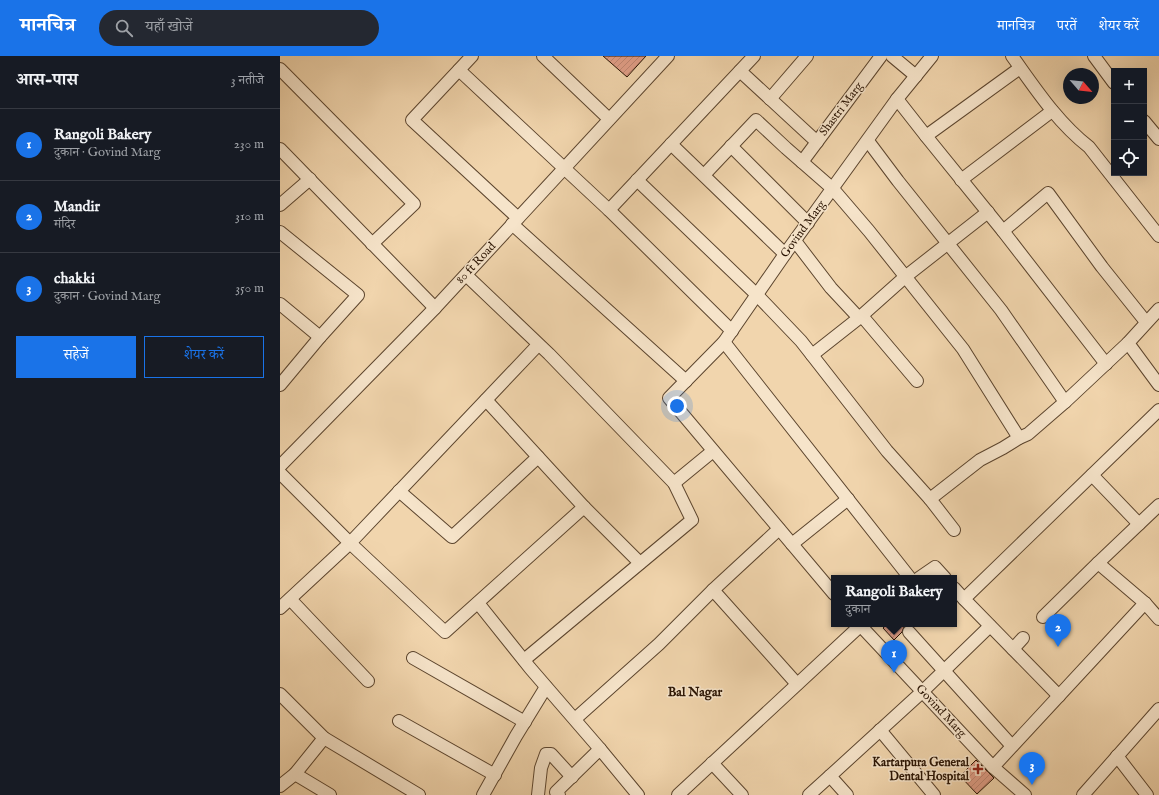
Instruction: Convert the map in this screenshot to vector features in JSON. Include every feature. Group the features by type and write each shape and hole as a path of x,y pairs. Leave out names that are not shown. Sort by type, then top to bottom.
{"street":[{"path":"472,56 412,120 515,221 686,381"},
{"path":"543,56 609,119"},
{"name":"80 ft Road","path":"280,466 435,308 668,56"},
{"path":"609,210 754,56"},
{"path":"770,99 807,56"},
{"name":"Shastri Marg","path":"802,162 881,56"},
{"path":"892,56 916,76"},
{"name":"Govind Marg","path":"714,451 669,398 724,342 784,254 868,141 897,99 932,56"},
{"path":"1012,56 1052,112 1076,137 1089,147 1159,236"},
{"path":"1094,56 1111,79"},
{"path":"926,136 1020,68"},
{"path":"280,69 414,204 372,244"},
{"path":"459,70 609,210 732,331"},
{"path":"740,71 817,142"},
{"path":"897,99 1003,231 1106,364"},
{"path":"961,180 1052,112"},
{"path":"704,176 756,120 833,189 963,349 1019,438"},
{"path":"1147,125 1159,139"},
{"path":"868,141 1001,310 1065,402"},
{"path":"671,144 784,254"},
{"path":"731,146 808,223"},
{"path":"280,149 435,308"},
{"path":"280,205 310,179"},
{"path":"637,180 757,295 801,341 887,451 930,499 954,530"},
{"path":"1003,231 1048,193 1102,267 1146,322"},
{"path":"812,355 860,317 905,277 988,212"},
{"path":"280,232 358,296 320,337 280,385"},
{"path":"795,241 831,288 860,317 917,381"},
{"path":"466,275 548,354 674,483 692,520 524,660"},
{"path":"281,306 320,337"},
{"path":"930,499 980,460 1028,434 1106,364 1128,343 1159,309"},
{"path":"724,342 908,575"},
{"path":"1128,343 1159,385"},
{"path":"280,608 350,543 538,346"},
{"path":"486,400 584,507 640,563"},
{"path":"964,599 1159,410"},
{"path":"674,483 714,451 831,590"},
{"path":"399,491 452,537 538,457"},
{"path":"280,473 350,543 445,632 584,507"},
{"path":"1092,475 1139,524"},
{"path":"792,544 848,498"},
{"path":"1044,617 1098,563 1157,509"},
{"path":"575,719 659,644 713,590 779,529"},
{"path":"1098,563 1145,603 1159,619"},
{"path":"923,575 935,567 942,575"},
{"path":"713,590 797,684"},
{"path":"957,591 1059,696"},
{"path":"290,599 368,681"},
{"path":"478,603 546,687 575,719 638,795"},
{"path":"993,767 1145,603"},
{"path":"809,795 922,692 990,626"},
{"path":"678,795 858,627"},
{"name":"Govind Marg","path":"862,627 993,767 1025,795"},
{"path":"909,632 1012,746"},
{"path":"1013,649 1024,638"},
{"path":"413,658 525,722"},
{"path":"484,795 546,687"},
{"path":"280,694 324,738 419,795"},
{"path":"1083,795 1159,709"},
{"path":"399,721 495,775"},
{"path":"880,730 934,795"},
{"path":"280,786 295,774 324,738"},
{"path":"556,794 600,749"},
{"path":"538,795 541,768 546,754 551,754 572,777"},
{"path":"1117,756 1147,795"},
{"path":"712,763 742,795"},
{"path":"295,774 330,795"},
{"path":"830,776 847,795"}],"building":[{"path":"603,56 646,56 627,77"},
{"path":"904,627 902,632 894,640 883,628"},
{"path":"976,760 994,778 977,794 960,776"}],"place":[{"name":"Mandir","path":"1058,647"},
{"name":"Rangoli Bakery","path":"894,673"},
{"name":"Kartarpura General Dental Hospital","path":"978,769"},
{"name":"chakki","path":"1032,785"}],"district":[{"name":"Bal Nagar","path":"695,692"}]}
